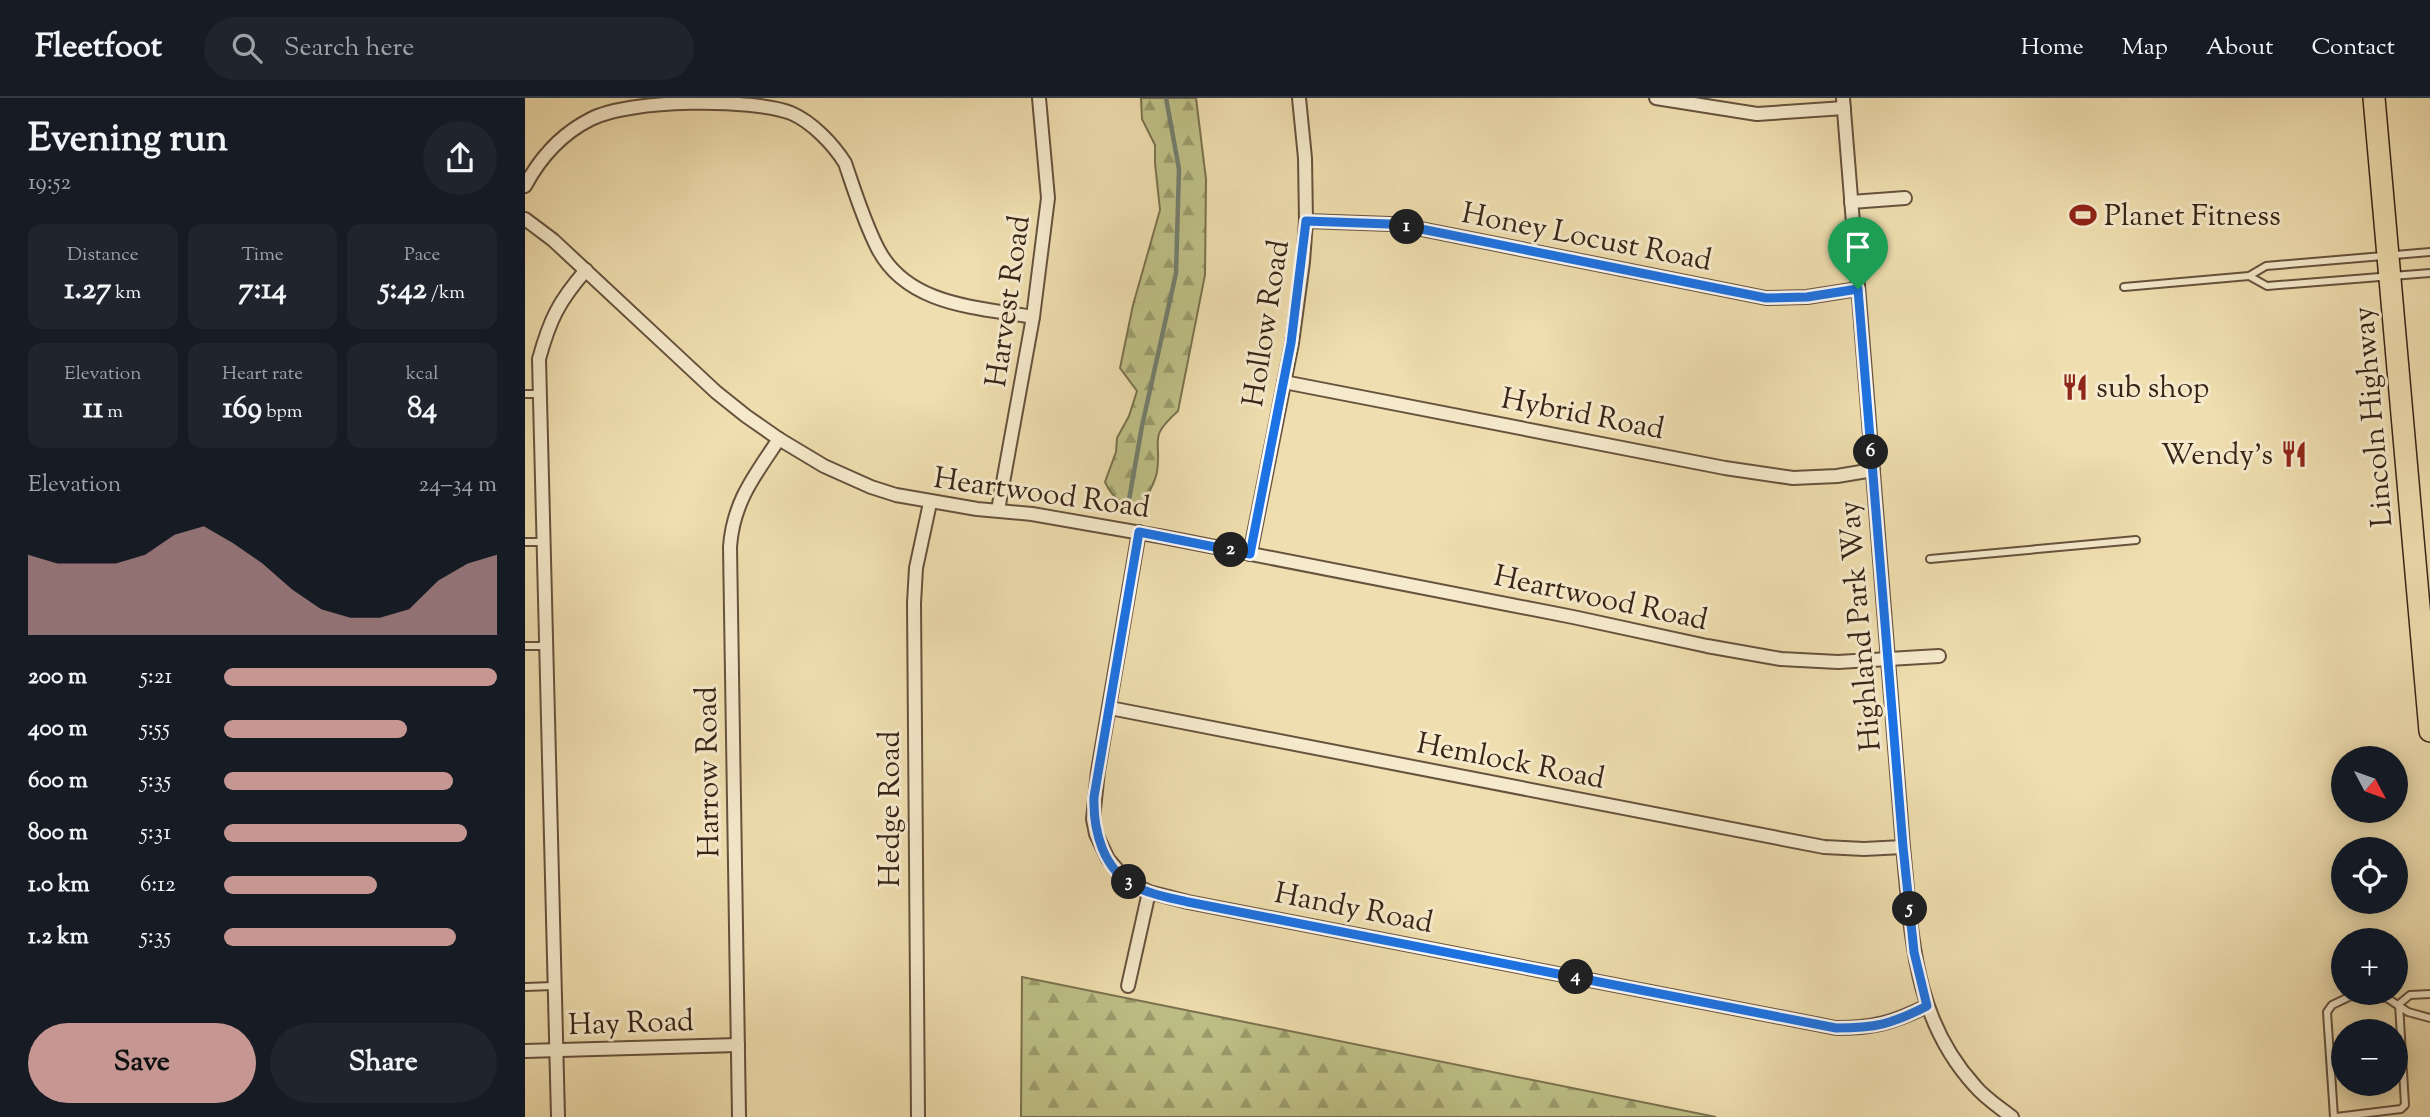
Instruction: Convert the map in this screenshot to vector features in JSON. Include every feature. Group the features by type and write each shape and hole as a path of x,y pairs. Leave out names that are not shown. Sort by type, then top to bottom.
{"main road":[{"name":"Lincoln Highway","path":"2374,98 2430,732"}],"street":[{"name":"Harvest Road","path":"999,510 1034,317 1048,198 1039,98"},
{"name":"Hollow Road","path":"1250,554 1284,382 1303,262 1306,221 1305,158 1299,98"},
{"path":"1656,98 1757,114 1844,103"},
{"path":"525,186 546,152 569,132 599,115 644,105 677,102 773,107 803,120 838,151 878,249 903,281 928,295 959,304 1034,317"},
{"name":"Highland Park Way","path":"1844,103 1903,847 1914,952 1927,1006 1939,1036 1968,1077 1989,1099 2012,1117"},
{"path":"1851,202 1905,198"},
{"name":"Heartwood Road","path":"525,219 553,240 716,391 779,439 824,466 871,487 930,502 1139,532 1781,659 1837,662 1939,656"},
{"name":"Honey Locust Road","path":"1306,221 1389,224 1416,228 1766,298 1807,297 1858,289"},
{"path":"558,1117 539,359 547,329 565,295 586,270"},
{"name":"Hybrid Road","path":"1284,382 1725,468 1793,478 1837,477 1873,470"},
{"name":"Harrow Road","path":"739,1117 730,547 739,501 779,439"},
{"name":"Hedge Road","path":"918,1117 914,603 916,568 930,502"},
{"name":"Handy Road","path":"1139,532 1094,797 1096,834 1117,873 1136,887 1149,892 1836,1028 1865,1028 1888,1024 1927,1006"},
{"name":"Hemlock Road","path":"1110,708 1800,843 1864,849 1903,847"},
{"path":"1128,986 1149,892"},
{"name":"Hay Road","path":"525,1051 738,1045"}],"lane":[{"path":"2249,276 2267,286 2388,266 2430,252"},
{"path":"2124,287 2249,276 2266,266 2388,266 2430,272"},
{"path":"525,394 540,394"},
{"path":"1930,559 2136,540"},
{"path":"525,542 544,542"},
{"path":"525,646 546,646"},
{"path":"525,987 554,986"},
{"path":"2408,997 2430,994"},
{"path":"2332,1005 2327,1012 2335,1117 2401,1109 2405,1105 2399,1005"},
{"path":"2400,1005 2409,1012 2430,1017"}],"green space":[{"path":"1141,98 1196,98 1206,179 1205,275 1178,411 1159,434 1156,476 1151,488 1143,503 1130,504 1124,503 1111,493 1105,482 1116,452 1117,438 1129,416 1137,391 1120,368 1133,305 1160,210 1155,145 1142,119"},
{"path":"1022,977 1716,1117 1021,1117"}],"waterway":[{"path":"1129,500 1142,426 1176,273 1179,169 1166,98"}],"place":[{"name":"Planet Fitness","path":"2083,215"},
{"name":"sub shop","path":"2075,387"},
{"name":"Wendy's","path":"2294,454"}],"route":[{"path":"1306,221 1342,221 1416,228 1766,298 1807,297 1858,289 1903,847 1914,952 1927,1006 1888,1024 1865,1028 1836,1028 1188,902 1136,887 1117,873 1096,834 1093,819 1094,797 1139,532 1250,554 1291,343 1306,221"}]}
